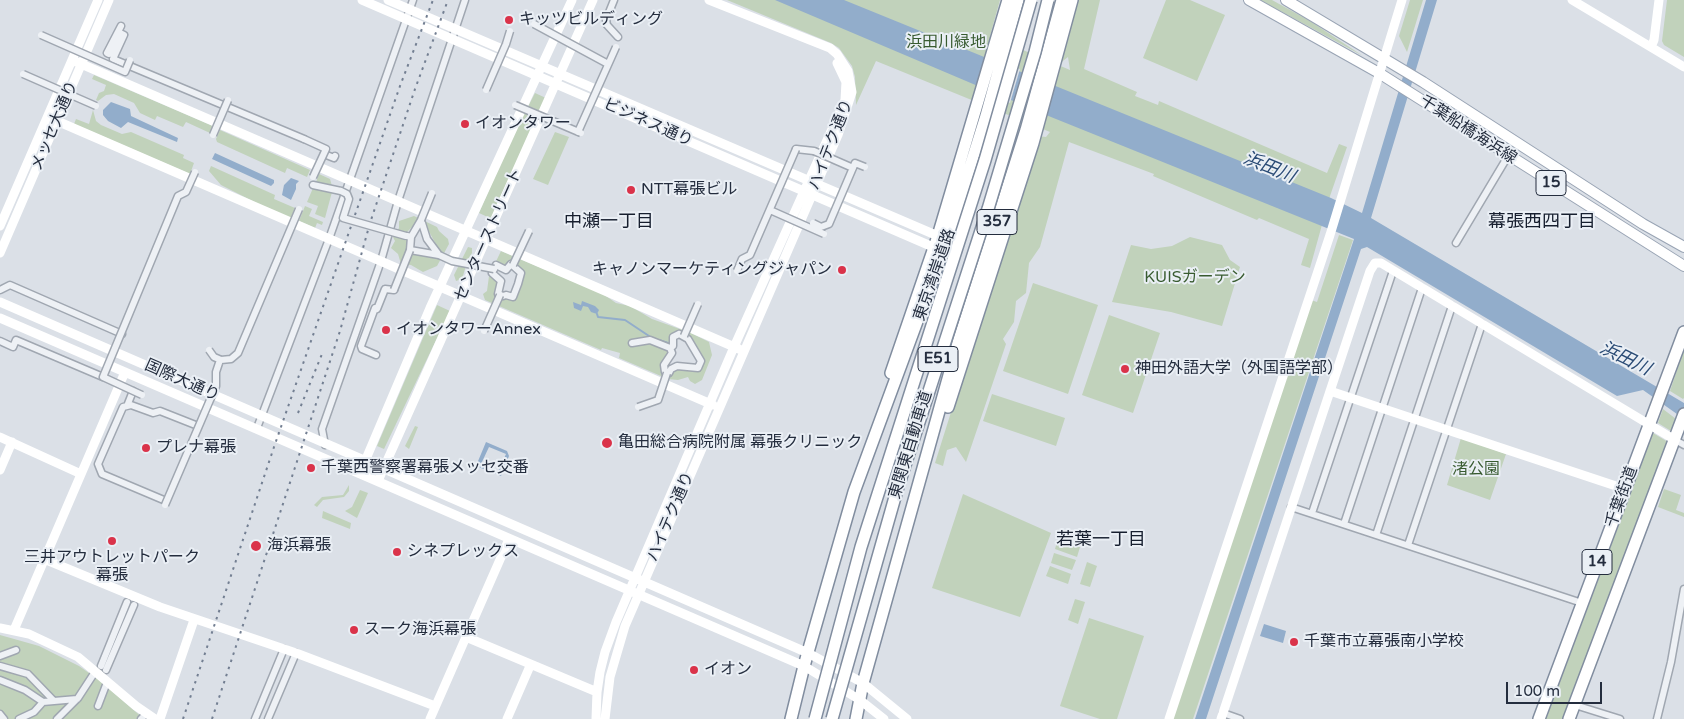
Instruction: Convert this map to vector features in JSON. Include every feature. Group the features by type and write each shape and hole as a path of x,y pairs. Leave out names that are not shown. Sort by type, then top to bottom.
{"highway":[{"name":"357","path":"873,438 878,412 938,236 1008,0"},
{"name":"東京湾岸道路","path":"791,719 844,526 873,438 919,322 947,240 986,116 1018,0"},
{"name":"東関東自動車道","path":"815,719 861,547 986,160 1031,0"},
{"name":"東関東自動車道","path":"832,719 883,535 990,200 1035,52 1048,0"},
{"name":"357","path":"856,719 863,683 958,343 1029,121 1062,0"},
{"path":"893,580 1033,143 1072,0"},
{"name":"千葉街道","path":"1539,719 1684,332"},
{"name":"千葉街道","path":"1569,719 1679,438 1684,414"}],"main road":[{"name":"千葉船橋海浜線","path":"1249,0 1379,73 1684,266"},
{"name":"千葉船橋海浜線","path":"1286,0 1423,82 1635,219 1684,247"}],"street":[{"name":"メッセ大通り","path":"0,226 98,0"},
{"name":"メッセ大通り","path":"0,252 109,0"},
{"name":"ビジネス通り","path":"362,0 557,83 933,248"},
{"name":"ビジネス通り","path":"388,0 813,184 938,236"},
{"path":"257,428 328,239 413,0"},
{"path":"324,445 322,429 381,261 398,201 465,0"},
{"name":"センターストリート","path":"360,473 465,230 540,65 572,0"},
{"name":"センターストリート","path":"378,481 594,0"},
{"path":"614,0 606,20 607,25 618,37"},
{"name":"ハイテク通り","path":"596,719 597,692 605,652 640,580 738,349 847,112 852,92 848,71 843,61 830,48 709,0"},
{"path":"1169,719 1330,235 1402,0"},
{"path":"1572,0 1684,67"},
{"path":"1651,47 1654,40 1659,0"},
{"path":"534,24 575,48 608,64"},
{"path":"120,26 107,53 109,54 120,33 124,35 113,59 129,62 326,148 313,176"},
{"path":"486,90 510,32"},
{"path":"41,34 125,72 129,62"},
{"path":"515,105 580,133 616,47"},
{"path":"72,60 738,349"},
{"path":"23,74 96,106"},
{"path":"213,135 227,104"},
{"path":"51,110 57,122 714,405"},
{"path":"737,271 742,259 750,255 796,149 808,148 853,168"},
{"path":"324,154 334,158 335,156"},
{"path":"1456,243 1508,156"},
{"path":"821,231 829,224 855,163 865,168"},
{"path":"103,378 178,196 186,192 196,172"},
{"path":"313,185 346,193 349,199 343,218 385,228 411,237"},
{"path":"376,355 362,349 364,334 386,289 394,290 410,250 411,237 421,220 432,192"},
{"path":"209,350 220,360 231,359 238,353 299,209"},
{"path":"770,210 821,231"},
{"path":"421,220 427,239 439,256"},
{"path":"814,223 821,231"},
{"path":"484,332 500,295 498,294 502,283 492,273 496,265 506,270 513,265 529,231"},
{"path":"410,250 494,270"},
{"path":"1240,719 1222,716 1370,271 1378,262 1649,424 1679,438"},
{"path":"500,295 513,297 520,273 517,272 513,265"},
{"path":"1312,514 1393,271"},
{"path":"0,290 10,285 122,334"},
{"path":"1344,524 1422,288"},
{"name":"国際大通り","path":"0,302 324,445 365,460 808,653 863,683 906,719"},
{"path":"684,336 698,304"},
{"path":"1376,535 1452,306"},
{"name":"国際大通り","path":"0,318 804,666 860,700 884,719"},
{"path":"1408,546 1482,324"},
{"path":"638,407 658,400 667,373 677,366 698,368 701,361 684,336 675,335 670,348 672,353 664,365 667,373"},
{"path":"0,340 13,347 16,340 142,395"},
{"path":"632,342 650,340 670,348"},
{"path":"198,426 160,411 153,413 131,405 123,407 98,464 102,474 165,503 216,386 216,372 220,360"},
{"path":"14,630 125,372"},
{"path":"127,406 133,391"},
{"path":"1330,391 1625,489"},
{"path":"0,437 81,474"},
{"path":"0,470 12,442"},
{"path":"1291,506 1582,603"},
{"path":"430,719 509,539"},
{"path":"44,559 194,620 296,653 435,706"},
{"path":"1657,719 1671,662 1684,589"},
{"name":"ハイテク通り","path":"605,719 610,677 634,592"},
{"path":"103,668 131,603"},
{"path":"160,719 194,620"},
{"path":"0,628 14,630 52,644 78,658 136,706 155,719"},
{"path":"466,637 530,666 597,692"},
{"path":"0,656 16,650"},
{"path":"255,719 284,650"},
{"path":"268,719 296,653"},
{"path":"0,666 28,674 54,701"},
{"path":"507,719 530,666"},
{"path":"57,719 76,699 93,675"},
{"path":"0,680 25,690 43,702 76,699"},
{"path":"98,706 106,685"},
{"path":"19,719 32,716 43,702"},
{"path":"1575,705 1620,719"},
{"path":"0,714 4,719"}],"green space":[{"name":"浜田川緑地","path":"727,0 1000,0 990,36 1070,70 1068,57 1059,64 1076,0 1100,0 1084,69 1137,92 1135,96 1158,105 1159,101 1327,173 1339,144 1347,147 1330,196 1310,268 1301,265 1309,239 1259,218 1257,220 1153,176 1154,174 1069,142 1040,247 1029,263 1026,293 1016,301 1014,322 1003,339 1006,344 966,462 956,447 947,450 943,466 935,463 1038,136 1046,137 1050,132 876,61 856,105 855,77 852,66 839,48"},
{"path":"1166,0 1190,0 1225,15 1197,81 1143,58"},
{"path":"1260,0 1272,0 1310,21 1363,56"},
{"path":"1410,0 1423,0 1407,52 1399,36"},
{"path":"1667,0 1684,0 1684,57 1664,45 1662,41"},
{"path":"94,75 213,126 210,133 186,122 183,127 157,116 155,120 140,113 134,103 114,94 106,95 98,101 96,100 99,93 104,91 106,85 92,79"},
{"path":"535,93 546,98 492,219 479,213 510,142"},
{"path":"93,110 96,121 101,125 122,134 131,132 184,155 183,158 194,163 190,174 74,124 76,119 89,124"},
{"path":"220,130 310,170 307,177 287,168 285,173 217,142 216,139"},
{"path":"555,132 569,137 548,185 533,179"},
{"path":"211,166 275,195 274,199 295,208 290,220 221,185 209,171"},
{"path":"319,174 330,179 332,186 316,182"},
{"path":"313,188 332,192 325,218 315,214 318,206 307,202"},
{"path":"305,206 312,209 309,216 323,222 322,225 317,223 315,228 299,221"},
{"path":"414,216 437,227 448,239 449,244 437,266 423,272 411,265 401,264 398,254 391,248 395,241 393,237 399,228 399,221","holes":["424,222 440,252 438,258 418,255 408,248 406,233 416,223"]},
{"path":"1339,235 1353,240 1193,719 1172,719 1311,300 1317,302"},
{"name":"KUISガーデン","path":"1190,237 1222,245 1230,260 1240,267 1222,326 1171,312 1112,302 1131,245 1151,249 1172,246"},
{"path":"468,247 472,248 472,253 468,259 462,279 456,281 454,275"},
{"path":"501,251 603,294 616,303 630,306 652,319 691,333 709,342 712,355 702,380 695,384 688,377 678,380 668,379 619,358 620,353 602,348 601,350 485,300 483,294 487,291 489,276","holes":["496,265 509,269 515,267 520,273 513,297 499,294 500,280 493,274","675,335 688,339 701,361 698,368 671,369 665,372"]},
{"path":"1033,283 1098,305 1068,394 1003,371"},
{"path":"437,305 450,311 384,449 377,446"},
{"path":"1109,315 1160,333 1133,413 1082,395"},
{"path":"1684,349 1684,398 1683,399 1670,391"},
{"path":"992,394 1065,418 1056,446 983,421"},
{"path":"1663,409 1676,419 1671,431 1658,423"},
{"path":"415,426 418,427 409,449 405,446"},
{"path":"1653,433 1668,442 1564,719 1546,719"},
{"name":"渚公園","path":"1461,438 1506,454 1490,500 1447,485"},
{"path":"349,485 349,491 344,497 323,500 317,507 314,505 322,497 343,495"},
{"path":"1664,489 1681,495 1676,510 1684,513 1684,517 1658,507"},
{"path":"360,490 368,493 357,518 345,511 352,507"},
{"path":"963,494 1051,533 1020,617 932,588"},
{"path":"323,511 351,523 350,529 322,518"},
{"path":"1058,539 1080,547 1077,557 1055,549"},
{"path":"1054,553 1076,560 1072,570 1051,563"},
{"path":"1087,562 1097,566 1090,587 1080,584"},
{"path":"1050,566 1071,574 1068,584 1046,576"},
{"path":"1075,599 1085,602 1078,624 1068,620"},
{"path":"1089,618 1144,636 1117,719 1100,719 1060,706"},
{"path":"0,635 39,646 79,666 99,680 144,719 0,719"}],"water":[{"path":"775,0 844,0 1331,198 1362,213 1426,0 1437,0 1371,218 1684,403 1684,419 1643,390 1617,396 1367,247 1361,249 1206,719 1195,719 1354,239 1051,117"},
{"path":"111,102 130,109 131,116 178,138 177,142 128,122 121,128 108,121 103,115 103,110"},
{"path":"215,153 274,180 274,183 271,186 212,159"},
{"path":"291,178 299,181 296,184 291,200 282,195 284,185"},
{"path":"582,301 595,306 599,310 597,314 591,312 588,307 583,306 581,311 574,308 573,302 581,305"},
{"path":"486,442 507,451 509,456 501,476 476,466","holes":["489,447 506,454 498,472 481,464"]},
{"path":"1264,624 1286,631 1283,643 1260,636"}],"pier":[{"path":"1007,64 1020,69 1010,103 997,97"}],"waterway":[{"path":"597,314 598,317 625,320 652,338"},
{"path":"659,340 671,344"}],"railway":[{"path":"183,719 274,447 400,86 433,0"},
{"path":"212,719 340,331 370,223 415,89 448,0"},
{"path":"298,413 322,354"}],"place":[{"name":"キッツビルディング","path":"509,20"},
{"name":"イオンタワー","path":"465,124"},
{"name":"NTT幕張ビル","path":"631,190"},
{"name":"キャノンマーケティングジャパン","path":"842,270"},
{"name":"イオンタワーAnnex","path":"386,330"},
{"name":"神田外語大学（外国語学部）","path":"1125,369"},
{"name":"亀田総合病院附属 幕張クリニック","path":"607,443"},
{"name":"プレナ幕張","path":"146,448"},
{"name":"千葉西警察署幕張メッセ交番","path":"311,468"},
{"name":"三井アウトレットパーク 幕張","path":"112,541"},
{"name":"海浜幕張","path":"256,546"},
{"name":"シネプレックス","path":"397,552"},
{"name":"スーク海浜幕張","path":"354,630"},
{"name":"千葉市立幕張南小学校","path":"1294,642"},
{"name":"イオン","path":"694,670"}],"district":[{"name":"中瀬一丁目","path":"609,222"},
{"name":"幕張西四丁目","path":"1542,222"},
{"name":"若葉一丁目","path":"1101,540"}],"water label":[{"name":"浜田川","path":"1269,168"},
{"name":"浜田川","path":"1625,359"}]}
